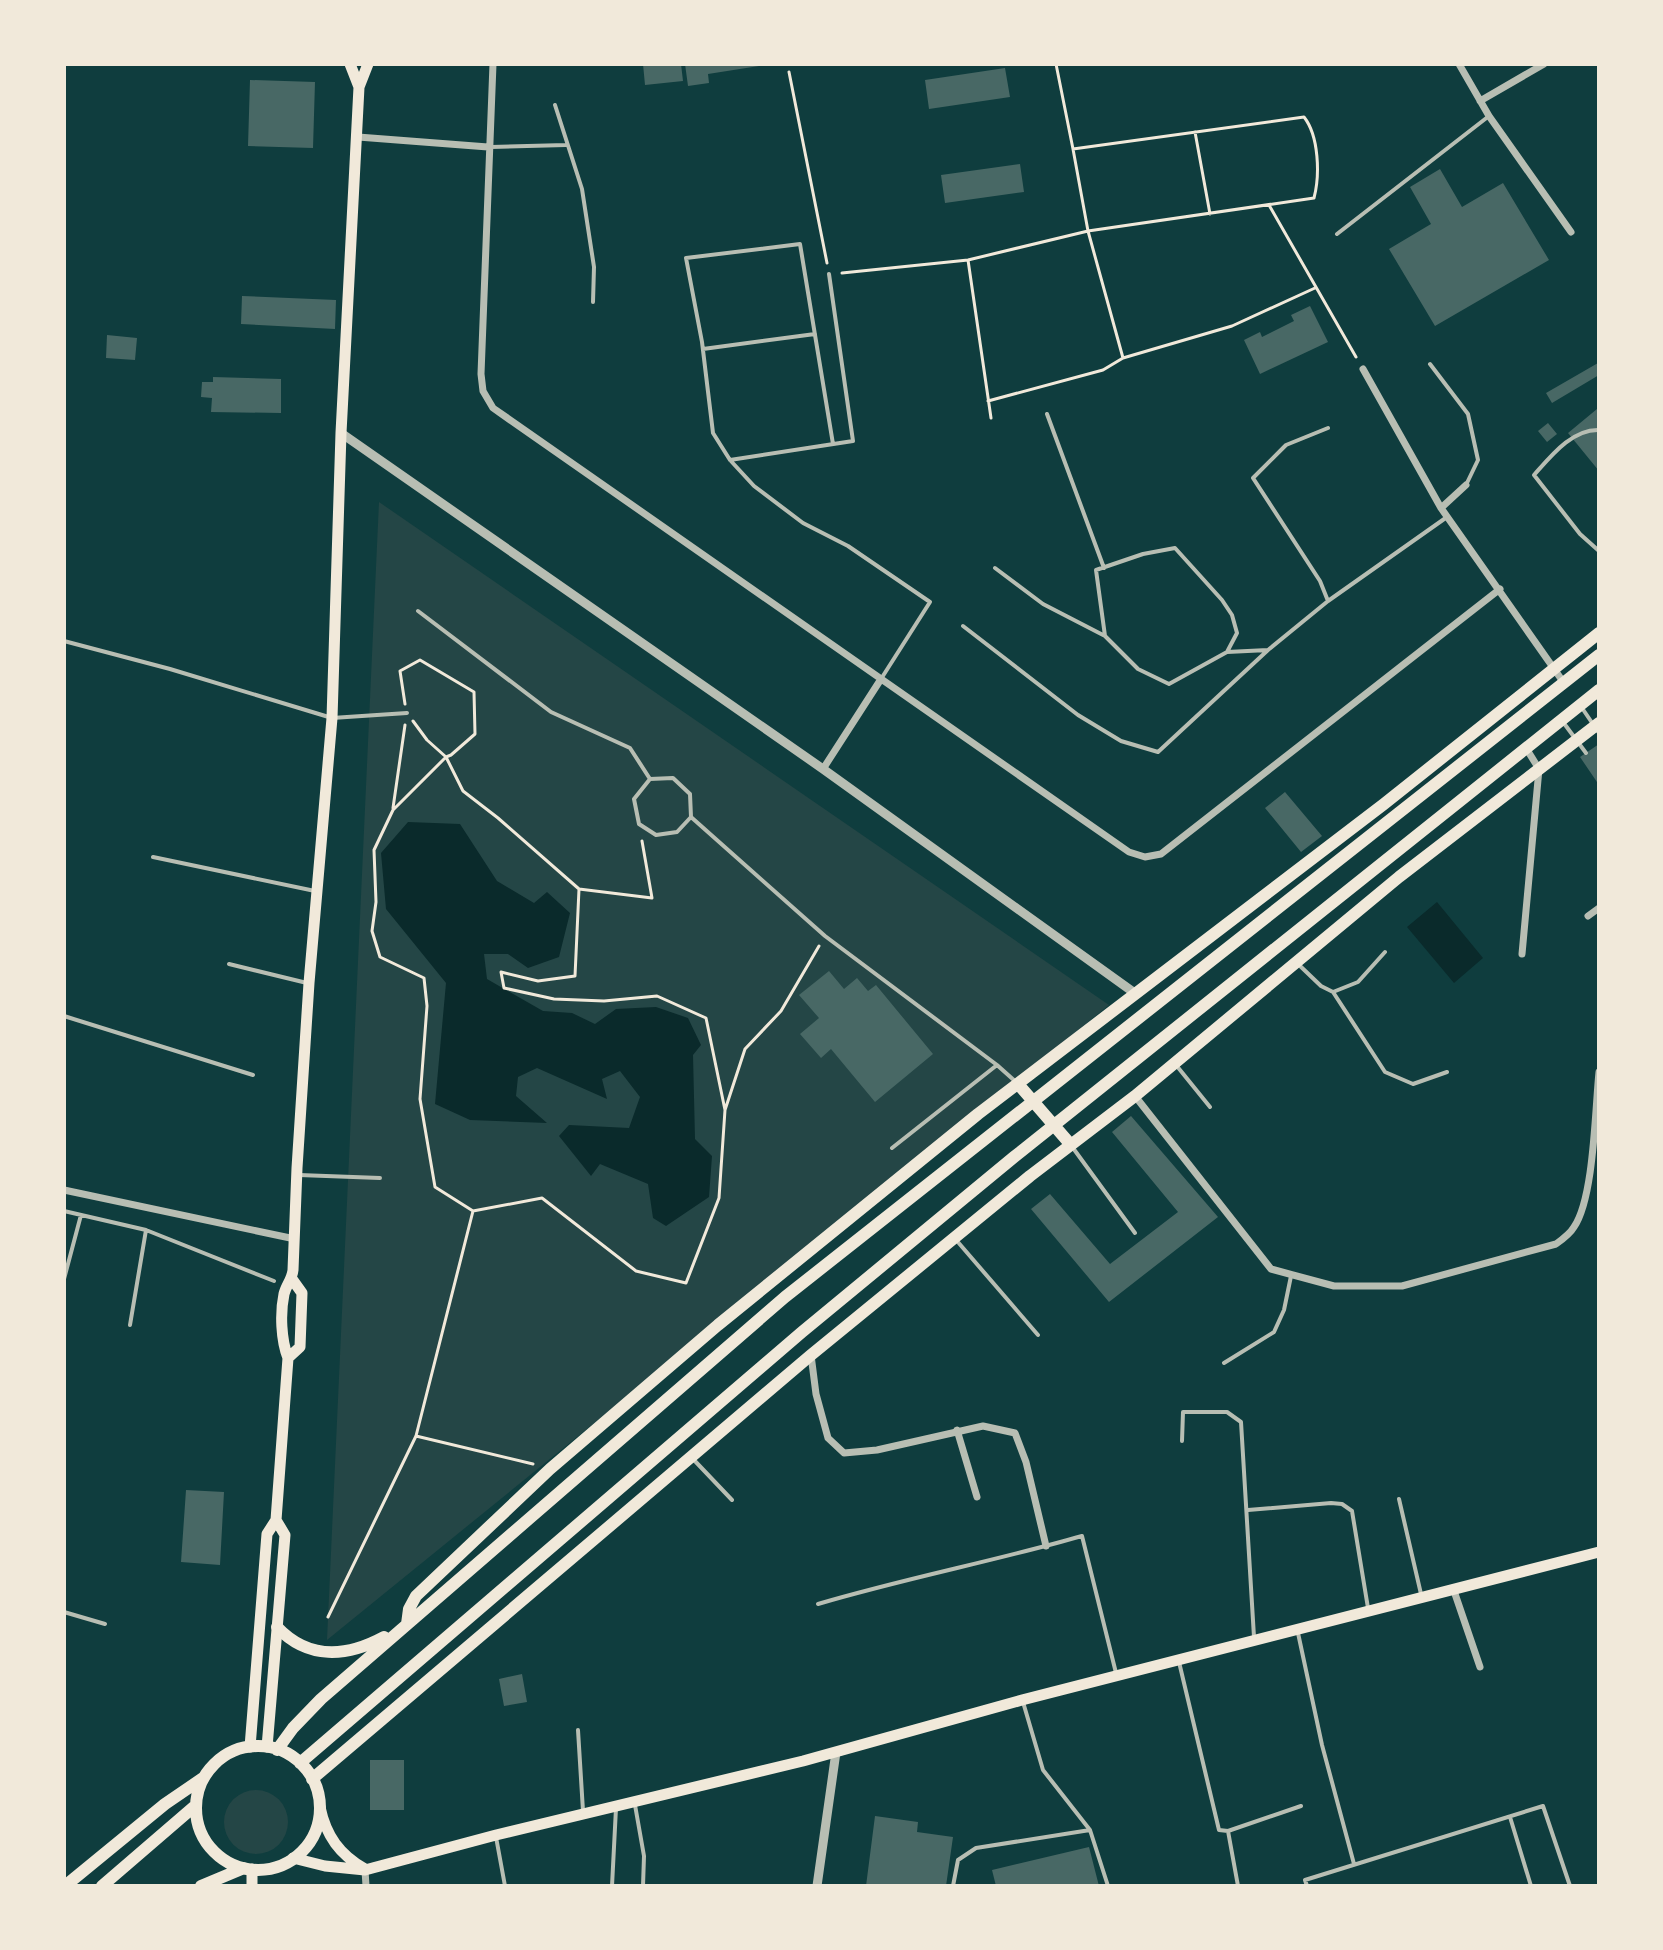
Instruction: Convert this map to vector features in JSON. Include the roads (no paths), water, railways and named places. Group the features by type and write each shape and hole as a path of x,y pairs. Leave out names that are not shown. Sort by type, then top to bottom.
{"main road":[{"path":"350,64 359,87"},
{"path":"250,1747 267,1534 276,1520 288,1358 283,1344 284,1292 292,1279 309,983 332,718 341,433 359,87 368,64"},
{"path":"407,1624 409,1609 416,1596 550,1469 718,1325 1018,1084 1384,804 1599,633"},
{"path":"272,1748 321,1699 785,1297 1599,655"},
{"path":"300,1763 358,1710 802,1332 1014,1157 1599,690"},
{"path":"312,1779 811,1355 1298,964 1399,877 1598,727"},
{"path":"1136,994 1154,1007"},
{"path":"1018,1084 1071,1145"},
{"path":"288,1358 300,1347 302,1293 292,1279"},
{"path":"272,1748 285,1535 276,1520"},
{"path":"293,1858 325,1866 365,1870 836,1752 1421,1596 1596,1555"},
{"path":"277,1627 298,1645 318,1651 339,1652 363,1649 407,1624"},
{"path":"248,1868 228,1862 212,1849 201,1832 196,1805 203,1778 210,1766 250,1747 272,1748 300,1763 312,1779 323,1821 335,1845 365,1870"},
{"path":"65,1886 155,1811 203,1778"},
{"path":"102,1886 196,1805"},
{"path":"201,1886 248,1868 274,1867 293,1858 313,1836 320,1807"},
{"path":"248,1868 252,1886"}],"street":[{"path":"493,64 481,374 483,391 493,408 1129,852 1145,857 1161,854 1500,589"},
{"path":"1459,64 1489,116 1571,232"},
{"path":"1480,101 1544,64"},
{"path":"358,137 488,147"},
{"path":"1363,369 1441,508 1564,683"},
{"path":"341,433 823,769 1136,994"},
{"path":"1441,508 1466,485"},
{"path":"823,769 881,679"},
{"path":"1522,954 1539,769 1526,748"},
{"path":"1588,916 1599,908"},
{"path":"1135,1096 1271,1269 1334,1286 1402,1286 1556,1244 1576,1226 1586,1200 1599,1072"},
{"path":"64,1190 295,1239"},
{"path":"811,1355 816,1394 828,1438 844,1453 877,1450 983,1426 1015,1433 1026,1462 1046,1546"},
{"path":"957,1430 977,1497"},
{"path":"1453,1588 1480,1667"},
{"path":"817,1886 836,1752"},
{"path":"365,1870 366,1886"}],"lane":[{"path":"555,105 566,145 576,165 585,203 594,267 593,302"},
{"path":"1337,234 1489,116"},
{"path":"488,147 566,145"},
{"path":"833,444 800,244 686,258 703,349 713,433 730,460 754,486 803,523 848,546 930,602 881,679"},
{"path":"730,460 853,441 829,274"},
{"path":"703,349 815,334"},
{"path":"1430,364 1468,414 1478,460 1466,485"},
{"path":"1047,414 1104,568"},
{"path":"1328,428 1286,445 1253,478 1320,581 1328,601"},
{"path":"1599,430 1582,431 1551,456 1534,475 1580,534 1599,551"},
{"path":"963,626 1078,715 1121,741 1158,752 1268,650 1328,601 1447,517"},
{"path":"1105,636 1096,570 1143,554 1175,548 1232,615 1237,633 1227,652"},
{"path":"995,568 1043,604 1105,636 1138,669 1169,684 1227,652 1268,650"},
{"path":"418,611 551,712 630,748 650,779"},
{"path":"64,641 332,718 407,713"},
{"path":"1580,705 1598,727"},
{"path":"1562,720 1586,753"},
{"path":"673,778 690,794 691,817 677,832 656,835 639,824 634,799 650,779 673,778"},
{"path":"691,817 825,936 1018,1084"},
{"path":"153,857 317,892"},
{"path":"1333,992 1358,982 1385,952"},
{"path":"229,964 309,983"},
{"path":"1298,964 1321,986 1333,992 1385,1072 1413,1084 1447,1072"},
{"path":"64,1016 253,1075"},
{"path":"1175,1063 1210,1107"},
{"path":"892,1148 997,1065"},
{"path":"1071,1145 1135,1233"},
{"path":"297,1175 380,1178"},
{"path":"64,1211 146,1230 274,1281"},
{"path":"64,1279 81,1215"},
{"path":"130,1325 146,1230"},
{"path":"955,1239 1038,1335"},
{"path":"1224,1363 1274,1332 1284,1310 1292,1275"},
{"path":"1182,1441 1183,1412 1220,1411 1241,1422 1254,1640"},
{"path":"691,1457 732,1500"},
{"path":"1399,1499 1421,1596"},
{"path":"1248,1510 1331,1503 1349,1508 1368,1610"},
{"path":"818,1604 895,1581 1082,1536 1117,1675"},
{"path":"64,1612 105,1624"},
{"path":"1297,1629 1322,1745 1354,1864"},
{"path":"1178,1659 1219,1830 1228,1831 1301,1806"},
{"path":"1022,1700 1043,1770 1090,1830 1108,1886"},
{"path":"578,1730 583,1813"},
{"path":"634,1801 644,1856 643,1886"},
{"path":"612,1886 616,1805"},
{"path":"1307,1886 1305,1880 1543,1806 1570,1886"},
{"path":"1510,1817 1531,1886"},
{"path":"953,1886 958,1860 976,1848 1090,1830"},
{"path":"1228,1831 1238,1886"},
{"path":"496,1835 505,1886"}]}
